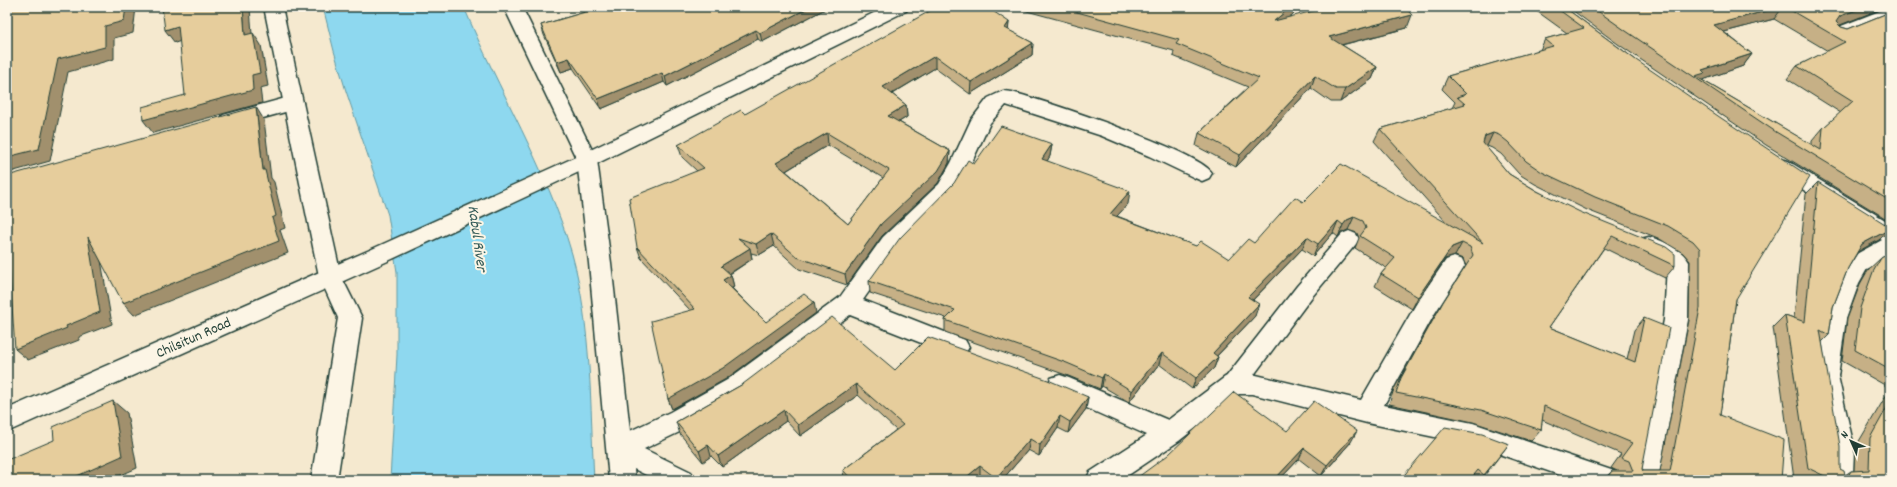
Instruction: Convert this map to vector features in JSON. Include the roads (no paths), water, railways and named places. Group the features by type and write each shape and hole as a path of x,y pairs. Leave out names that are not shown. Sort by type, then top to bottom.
{"street":[{"path":"273,7 330,276 350,318 324,480"},
{"path":"513,7 586,160 600,263 622,480"},
{"name":"Chilsitun Road","path":"7,421 586,160 900,7"},
{"path":"1836,34 1890,12"},
{"path":"618,449 679,420 736,387 848,304 891,243 946,189 961,164 981,120 996,103 1003,98 1012,99 1071,118 1167,154 1202,173"},
{"path":"210,126 293,103"},
{"path":"1764,156 1890,234"},
{"path":"1630,238 1665,252 1678,262 1676,320 1645,480"},
{"path":"1840,480 1841,448 1826,376 1834,319 1848,281 1859,262 1890,246"},
{"path":"1367,412 1427,306 1454,266"},
{"path":"848,304 914,332 974,354"},
{"path":"1041,378 1170,433"},
{"path":"1099,480 1170,433 1234,384 1252,384 1367,412 1473,434 1608,480"},
{"path":"618,449 682,480"}],"lane":[{"path":"1234,384 1304,292 1349,239"}],"water":[{"name":"Kabul River","path":"323,7 464,7 477,38 536,160 562,222 572,254 579,281 587,338 594,480 390,480 397,355 397,272 388,215 346,91"}]}
